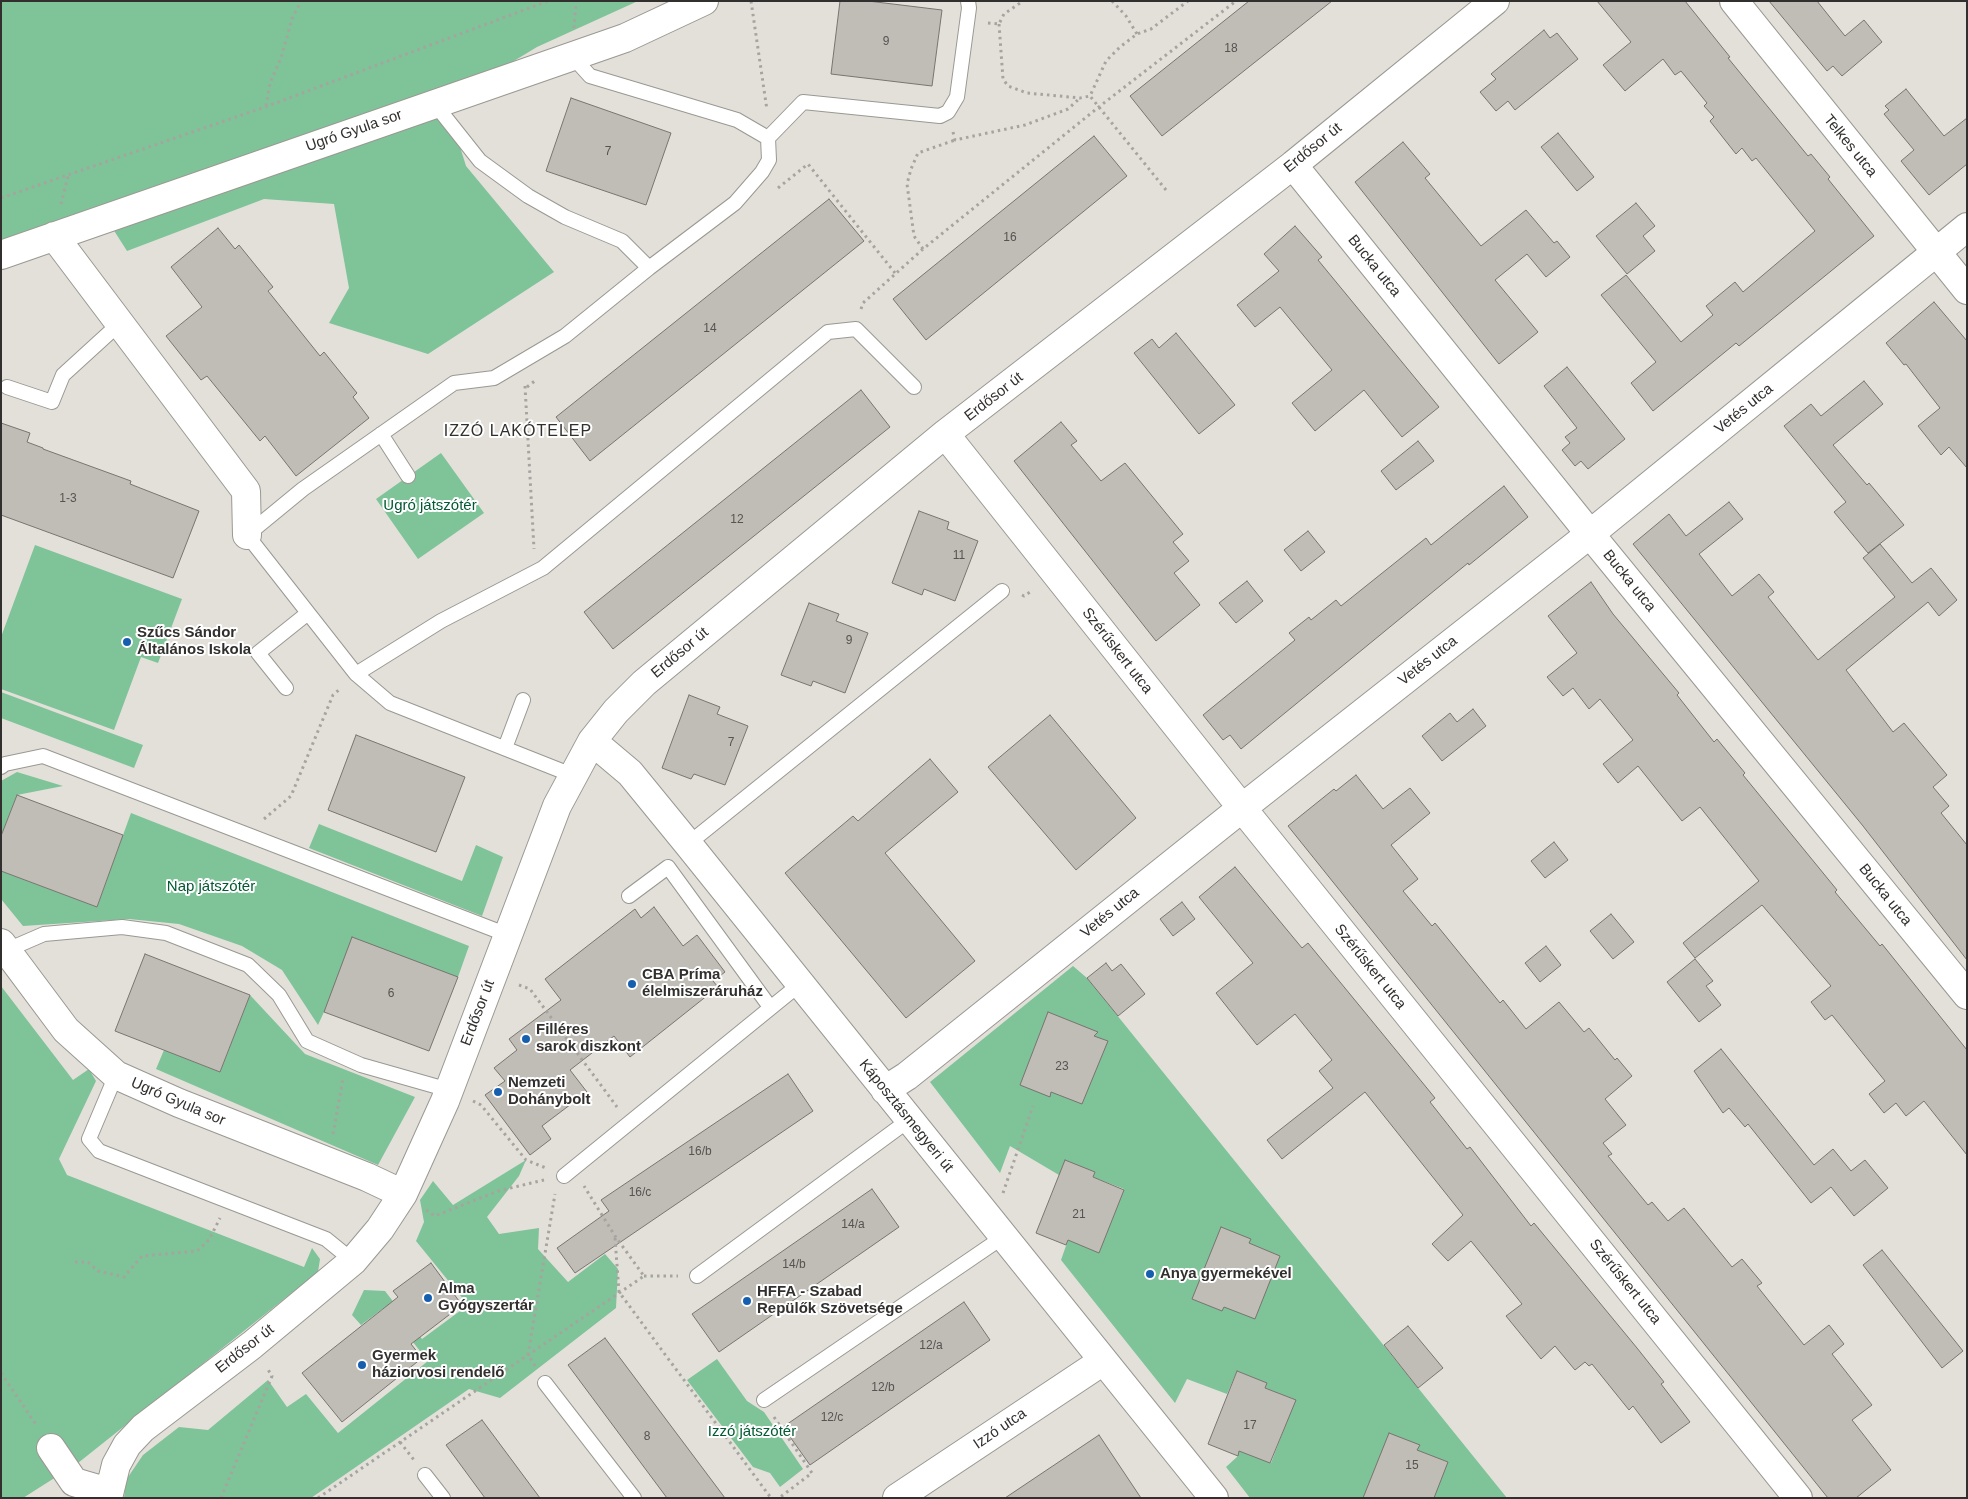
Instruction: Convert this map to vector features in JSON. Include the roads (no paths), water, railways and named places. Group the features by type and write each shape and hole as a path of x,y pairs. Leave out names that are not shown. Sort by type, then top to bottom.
{"street":[{"name":"Ugró Gyula sor","path":"1,255 625,38 704,1"},
{"name":"Erdősor út","path":"108,1495 116,1465 126,1445 143,1428 252,1345 353,1261 380,1229 403,1194 449,1090 557,806 592,741 616,711 644,683 945,434 1293,165 1494,1"},
{"name":"Telkes utca","path":"1734,1 1967,290"},
{"name":"Bucka utca","path":"1293,165 1590,534 1967,995"},
{"name":"Vetés utca","path":"885,1090 907,1076 1242,808 1590,534 1967,227"},
{"path":"54,236 246,491 247,535"},
{"name":"Szérűskert utca","path":"945,434 1242,808 1798,1498"},
{"name":"Káposztásmegyeri út","path":"592,741 630,773 1214,1498"},
{"name":"Ugró Gyula sor","path":"4,947 66,1030 116,1075 178,1103 403,1194"},
{"name":"Izzó utca","path":"897,1498 1103,1361"},
{"path":"51,1448 74,1482 108,1495"}],"lane":[{"path":"572,775 390,702 356,674 247,535 303,489 454,384 494,378 565,336 735,203 762,172 769,160 768,138 803,102 940,116 948,112 957,97 968,20 968,1"},
{"path":"572,56 590,76 737,120 768,138"},
{"path":"434,103 480,162 528,196 565,217 622,241 650,268"},
{"path":"7,387 52,402 63,375 120,323"},
{"path":"356,674 441,621 543,568 828,332 856,329 914,387"},
{"path":"380,434 408,476"},
{"path":"688,844 1002,591"},
{"path":"286,688 258,653 308,612"},
{"path":"505,748 523,700"},
{"path":"1,767 5,764 43,756 508,935"},
{"path":"629,896 668,867 770,1007"},
{"path":"4,947 44,934 122,927 166,933 248,965 279,995 307,1040 361,1065 449,1090"},
{"path":"564,1176 800,984"},
{"path":"116,1075 90,1139 99,1151 326,1239 353,1261"},
{"path":"697,1276 909,1120"},
{"path":"764,1400 1003,1237"},
{"path":"545,1383 634,1498"},
{"path":"425,1475 443,1498"}],"place":[{"name":"Szűcs Sándor Általános Iskola","path":"127,642"},
{"name":"CBA Príma élelmiszeráruház","path":"632,984"},
{"name":"Filléres sarok diszkont","path":"526,1039"},
{"name":"Nemzeti Dohánybolt","path":"498,1092"},
{"name":"Anya gyermekével","path":"1150,1274"},
{"name":"Alma Gyógyszertár","path":"428,1298"},
{"name":"HFFA - Szabad Repülők Szövetsége","path":"747,1301"},
{"name":"Gyermek háziorvosi rendelő","path":"362,1365"}],"district":[{"name":"IZZÓ LAKÓTELEP","path":"518,432"}],"park label":[{"name":"Ugró játszótér","path":"430,506"},
{"name":"Nap játszótér","path":"211,887"},
{"name":"Izzó játszótér","path":"752,1432"}]}
